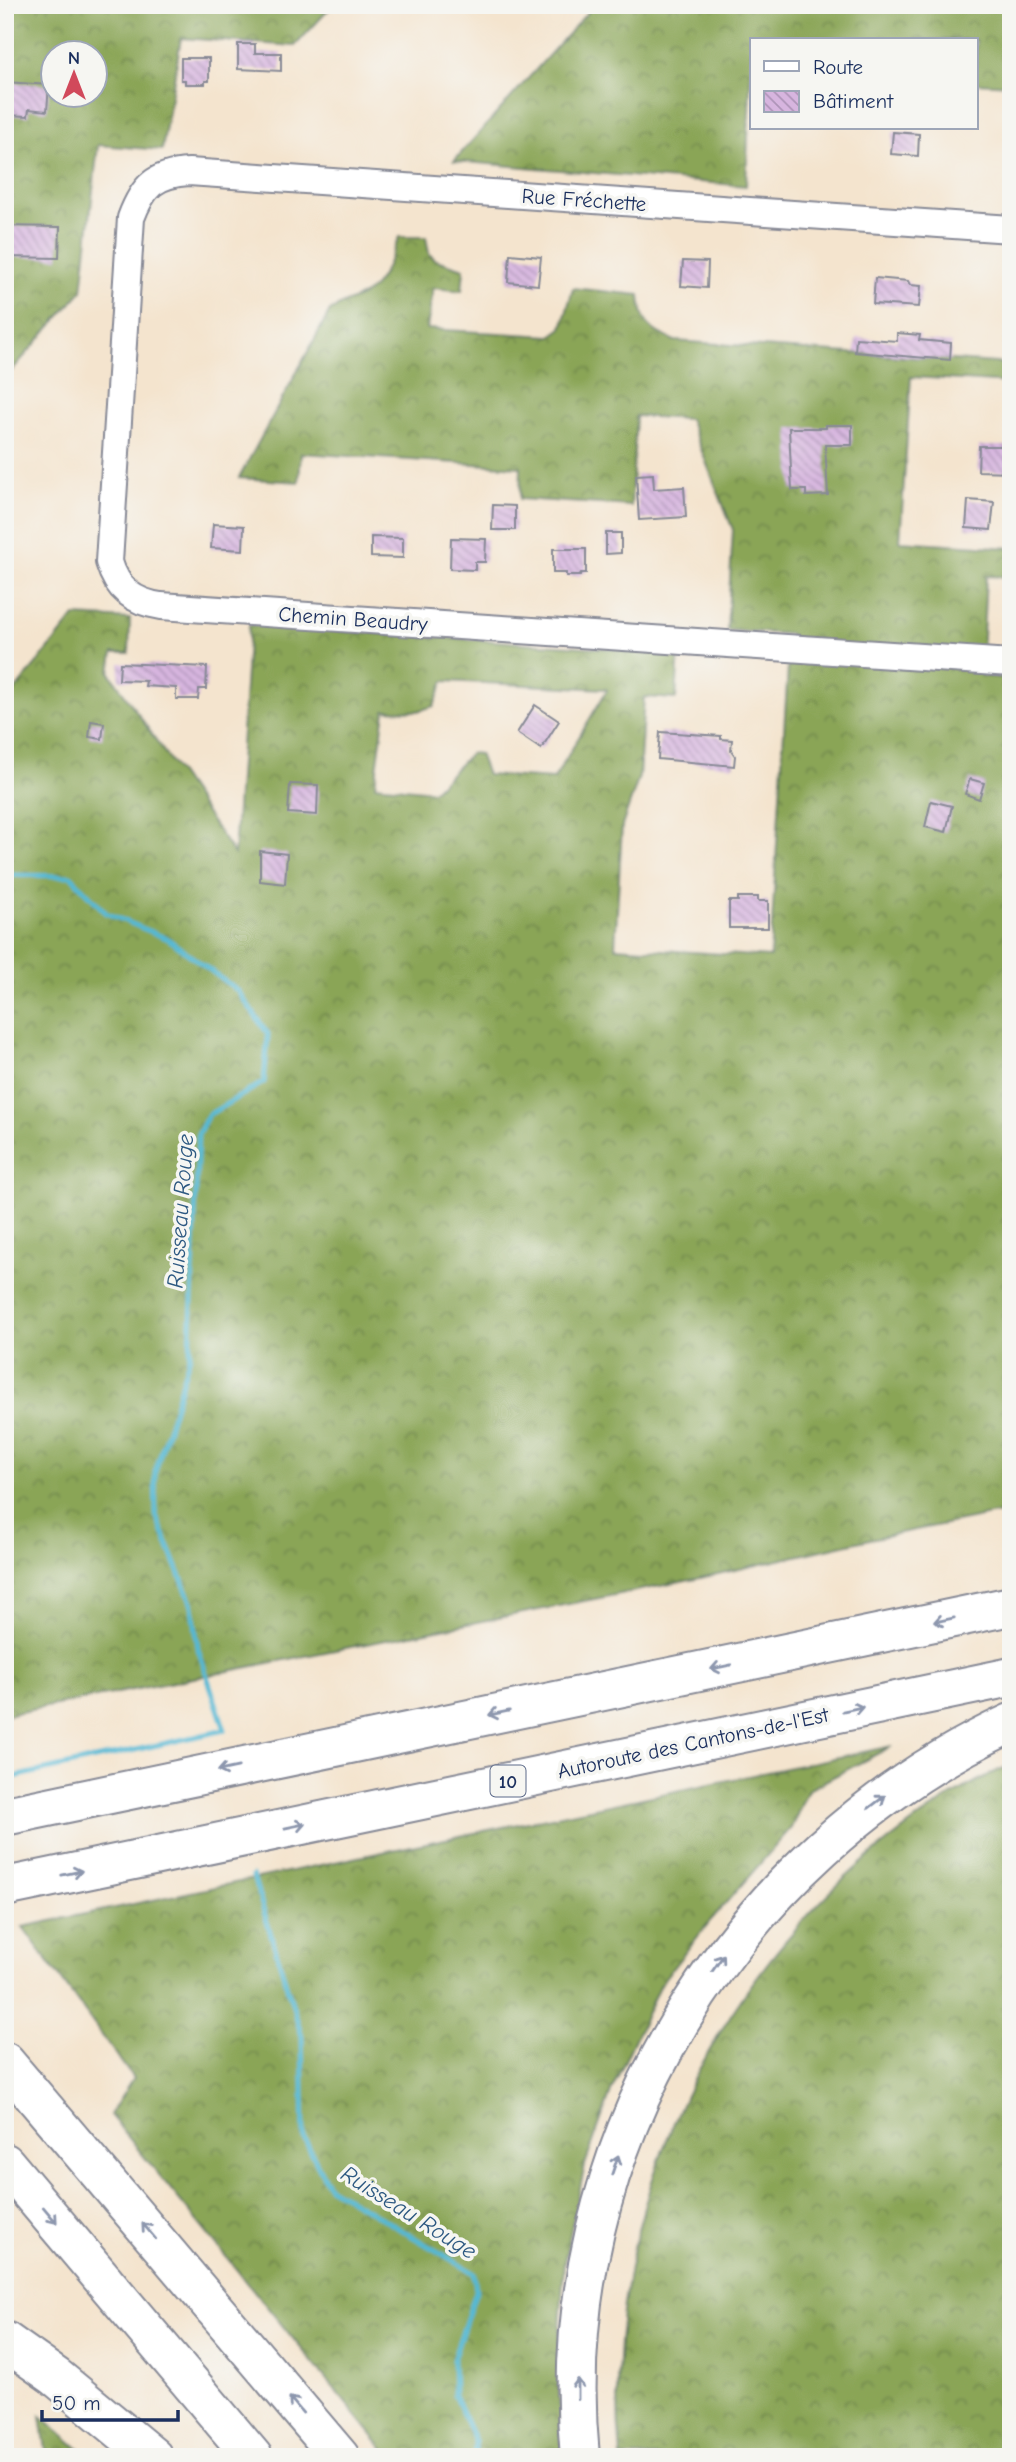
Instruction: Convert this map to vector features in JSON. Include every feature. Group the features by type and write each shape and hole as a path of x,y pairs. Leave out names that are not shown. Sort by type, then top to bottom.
{"highway":[{"path":"5,1816 1011,1606"},
{"name":"Autoroute des Cantons-de-l'Est","path":"5,1887 1011,1677"},
{"path":"580,2457 579,2356 585,2286 594,2240 612,2174 635,2111 654,2068 688,2006 745,1927 787,1882 833,1839 868,1809 925,1769 1011,1723"},
{"path":"5,2062 340,2457"},
{"path":"5,2163 253,2457"},
{"path":"5,2341 65,2383 153,2457"}],"street":[{"name":"Rue Fréchette","path":"158,179 171,173 189,172 1011,229"},
{"name":"Chemin Beaudry","path":"158,179 138,198 131,218 109,562 113,576 131,597 146,604 161,606 1011,663"}],"green space":[{"path":"5,5 333,5 295,46 181,38 162,150 98,145 82,291 5,378"},
{"path":"594,5 1011,5 1011,85 978,83 978,38 750,38 746,186 454,161"},
{"path":"399,237 426,237 429,254 436,260 464,269 462,291 433,288 427,329 551,336 562,328 573,288 640,295 645,320 653,330 675,341 1011,364 1011,383 911,377 900,541 1011,548 1011,577 986,576 981,676 1011,678 1011,1511 870,1539 696,1579 5,1715 5,703 75,616 130,619 129,653 113,653 110,673 234,854 249,625 679,653 676,699 644,697 639,777 622,826 615,947 770,957 790,634 727,630 733,530 689,419 636,416 631,506 520,499 521,467 301,453 299,482 239,478 330,311 365,294 377,283","holes":["444,681 606,689 554,779 487,775 479,754 471,753 433,791 375,785 385,710 418,711 434,706"]},
{"path":"892,1746 808,1790 791,1828 711,1920 660,1984 612,2089 585,2165 564,2263 558,2365 562,2457 390,2457 110,2115 133,2078 23,1927"},
{"path":"1011,1765 1011,2457 621,2457 618,2371 627,2286 645,2203 674,2122 712,2046 759,1975 814,1909 877,1850 908,1826 958,1792"},
{"path":"41,2416 89,2457 47,2457"}],"building":[{"path":"238,44 255,44 255,53 281,53 281,71 238,69"},
{"path":"181,58 209,58 209,81 205,81 205,84 185,84 185,80 181,80"},
{"path":"5,82 38,84 38,108 47,108 47,111 29,109 28,116 5,115"},
{"path":"893,132 919,134 918,156 891,154"},
{"path":"5,226 60,227 59,258 5,257"},
{"path":"510,254 541,257 538,285 508,282"},
{"path":"683,261 708,262 707,288 681,286"},
{"path":"875,278 908,281 910,285 921,286 919,307 873,304"},
{"path":"897,333 920,335 919,340 951,343 950,360 855,352 856,338 897,341"},
{"path":"826,425 852,425 852,445 825,445 828,495 806,496 806,490 792,490 789,428 826,428"},
{"path":"979,446 1011,446 1011,472 978,471"},
{"path":"653,474 654,489 684,487 686,517 639,520 636,475"},
{"path":"968,500 994,502 991,530 966,528"},
{"path":"493,505 515,506 515,530 492,530"},
{"path":"213,524 244,526 243,550 211,548"},
{"path":"606,533 621,533 621,553 606,554"},
{"path":"371,537 403,538 403,558 371,557"},
{"path":"451,538 486,539 485,562 475,562 475,570 450,569"},
{"path":"553,549 586,549 586,573 566,576 566,573 553,573"},
{"path":"120,663 207,667 206,689 199,689 198,699 176,699 176,688 145,686 146,681 119,680"},
{"path":"535,705 559,721 541,749 517,733"},
{"path":"91,721 104,723 102,739 89,737"},
{"path":"660,732 721,736 721,739 732,740 734,766 658,759"},
{"path":"970,779 984,783 979,799 965,794"},
{"path":"290,784 318,785 317,815 288,813"},
{"path":"931,801 952,806 946,832 925,827"},
{"path":"260,851 287,854 285,884 260,881"},
{"path":"738,897 758,897 758,901 768,901 768,928 729,928 729,901 738,901"}],"waterway":[{"name":"Ruisseau Rouge","path":"5,875 71,876 106,913 168,939 238,991 268,1034 264,1082 208,1115 198,1134 190,1355 155,1472 156,1515 193,1607 198,1649 225,1730 5,1779"},
{"name":"Ruisseau Rouge","path":"253,1876 302,2036 304,2138 329,2187 474,2273 476,2291 453,2360 454,2395 475,2441 475,2457"}]}
